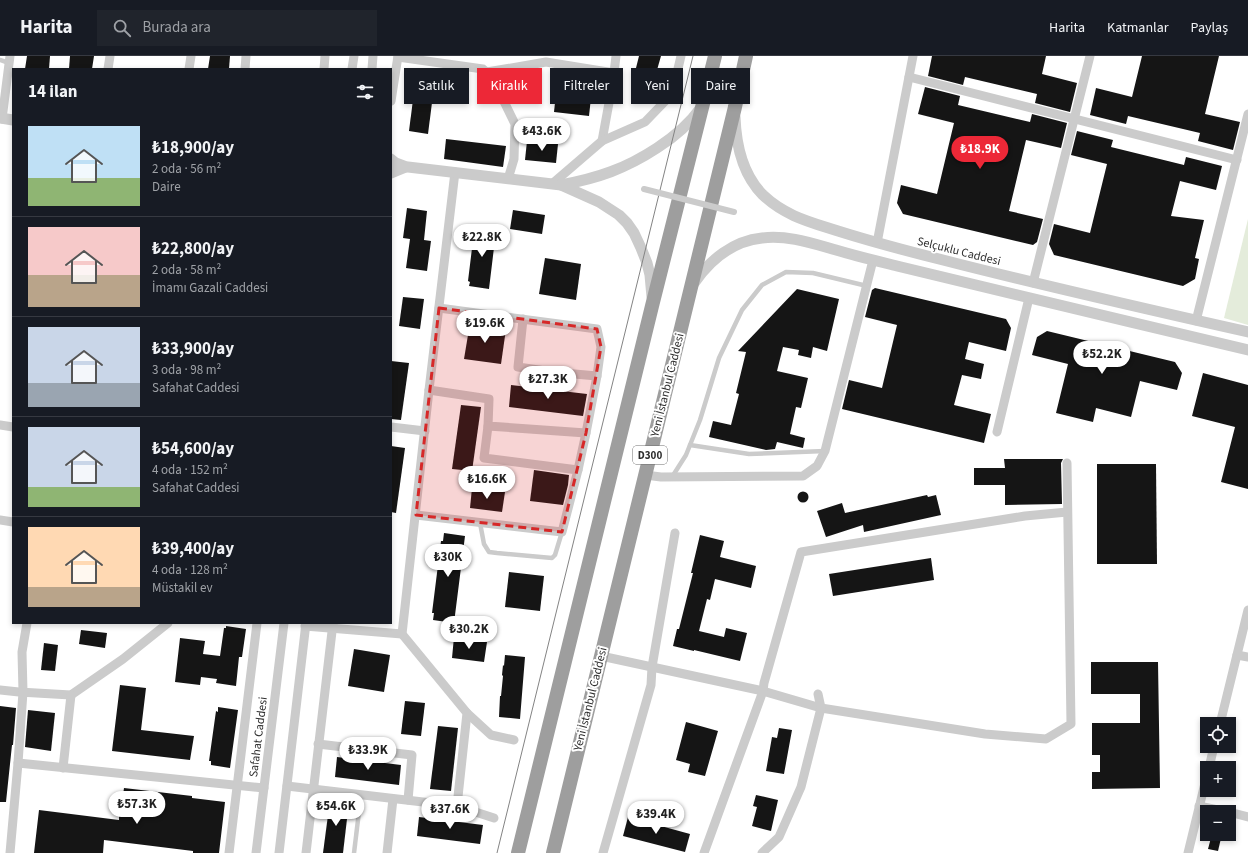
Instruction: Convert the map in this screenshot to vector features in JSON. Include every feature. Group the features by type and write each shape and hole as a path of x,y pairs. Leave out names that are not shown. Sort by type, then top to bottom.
{"highway":[{"path":"712,68 715,56"},
{"name":"Yeni İstanbul Caddesi","path":"553,853 735,107 746,56"},
{"path":"652,306 704,104"},
{"name":"D300","path":"518,853 652,306"}],"street":[{"path":"108,68 110,56"},
{"path":"189,68 191,56"},
{"path":"245,68 246,56"},
{"path":"324,68 325,56"},
{"path":"352,68 354,56"},
{"path":"372,68 374,56"},
{"path":"392,95 398,56 477,68"},
{"path":"461,66 462,56"},
{"path":"615,68 616,56"},
{"path":"556,184 602,141 645,122 672,94 680,56"},
{"path":"645,475 661,477 803,476 816,466 825,451 867,286 877,243 913,56"},
{"path":"997,432 1032,283 1090,56"},
{"path":"506,68 548,59 590,68"},
{"path":"5,119 6,60"},
{"path":"909,77 1237,160"},
{"path":"505,104 515,124 514,159 508,179"},
{"path":"602,141 609,104"},
{"path":"392,165 556,184 600,176 623,168 674,137 694,117 704,104"},
{"name":"Selçuklu Caddesi","path":"735,107 737,133 744,165 753,184 763,195 786,213 877,243 1032,283 1248,332"},
{"path":"1192,337 1248,114"},
{"path":"392,159 409,167"},
{"path":"392,174 409,167"},
{"path":"402,634 455,172"},
{"path":"556,184 609,207 627,223 639,243 647,263 650,275 652,306"},
{"path":"644,189 734,212"},
{"path":"690,289 699,275 716,258 738,244 761,238 783,237 1248,350"},
{"path":"416,515 562,532 578,470 597,376 600,347 597,329 439,308"},
{"path":"523,319 518,367 597,376"},
{"path":"429,390 489,399 488,426 484,458 578,470"},
{"path":"0,425 12,427"},
{"path":"488,426 586,433"},
{"path":"392,427 425,431"},
{"path":"601,656 764,691 821,708 985,734 1046,739 1071,724 1067,463"},
{"path":"704,853 764,691 764,683 801,552 1025,516 1067,512"},
{"path":"0,520 12,522"},
{"path":"604,853 651,685 652,666 675,533"},
{"path":"1222,717 1248,610"},
{"path":"10,853 23,692 22,652 27,624"},
{"path":"0,690 71,695 123,660 167,624"},
{"path":"229,853 257,624"},
{"name":"Safahat Caddesi","path":"256,853 284,624"},
{"path":"279,853 306,625 332,626 402,634 467,713 491,735 514,740"},
{"path":"306,853 332,626"},
{"path":"1237,655 1248,657"},
{"path":"762,853 779,837 800,787 821,708 818,694"},
{"path":"63,768 71,695"},
{"path":"457,806 467,713"},
{"path":"318,744 412,755 408,800"},
{"path":"18,763 264,788"},
{"path":"287,786 457,806 494,818"},
{"path":"1188,853 1201,797"},
{"path":"387,853 393,799"},
{"path":"1236,814 1248,817"}],"lane":[{"path":"672,477 686,455 700,420 719,358 742,310 762,285 786,272 813,273 867,286"},
{"path":"690,445 749,454 825,451"},
{"path":"480,523 484,544 489,552 497,553 552,558 555,555 562,532"},
{"path":"354,853 361,795"}],"highlighted area":[{"path":"439,308 597,329 601,347 586,433 562,532 416,515"}],"green space":[{"path":"1248,219 1248,325 1224,318"}],"building":[{"path":"27,56 50,56 49,68 25,68"},
{"path":"70,56 94,56 92,68 69,68"},
{"path":"210,56 230,56 229,68 208,68"},
{"path":"639,56 661,56 658,68 636,68"},
{"path":"932,56 1046,56 1042,74 1077,83 1070,112 1035,103 1037,94 965,77 963,85 928,76"},
{"path":"1142,56 1219,56 1205,114 1240,122 1233,150 1198,141 1200,133 1128,116 1126,124 1090,115 1096,88 1132,97"},
{"path":"925,87 960,96 958,105 1030,122 1032,114 1067,123 1061,148 1026,140 1009,211 1043,219 1037,242 1033,245 903,214 897,203 901,185 937,194 954,123 918,114"},
{"path":"412,104 432,104 428,134 409,131"},
{"path":"555,104 590,104 589,116 554,112"},
{"path":"1077,131 1113,140 1111,147 1184,165 1186,157 1222,166 1216,190 1180,181 1171,216 1204,220 1195,258 1199,259 1195,279 1183,286 1054,255 1049,244 1054,224 1090,233 1107,164 1071,155"},
{"path":"446,139 506,146 503,167 444,159"},
{"path":"527,141 558,144 556,163 525,160"},
{"path":"407,208 427,211 424,240 431,241 427,271 406,268 410,239 403,238"},
{"path":"513,210 545,215 542,234 510,229"},
{"path":"477,228 496,231 489,289 469,286 470,282 468,281 474,232 476,232"},
{"path":"545,258 581,264 576,300 539,294"},
{"path":"875,288 1006,319 1011,328 1006,351 969,342 965,359 984,364 981,379 962,375 954,405 991,414 984,443 842,409 849,380 882,388 897,325 865,317 872,290"},
{"path":"797,289 839,299 827,351 813,347 811,358 798,355 799,350 783,347 777,371 808,378 801,408 796,407 790,434 805,438 803,448 777,442 775,449 766,450 709,437 713,421 731,425 739,394 736,393 746,352 738,351"},
{"path":"403,297 424,299 420,329 399,326"},
{"path":"470,323 506,329 501,364 464,359"},
{"path":"1047,331 1175,362 1182,373 1177,390 1140,381 1131,417 1096,408 1093,422 1056,413 1068,364 1032,355 1037,337"},
{"path":"392,361 409,363 401,420 392,419"},
{"path":"1203,373 1248,385 1248,489 1221,482 1235,427 1192,416"},
{"path":"511,385 587,394 583,416 509,407"},
{"path":"461,405 481,407 472,471 452,469"},
{"path":"392,446 405,448 396,513 392,512"},
{"path":"1004,459 1063,459 1061,463 1062,504 1005,505 1005,485 974,485 974,468 1005,468"},
{"path":"1097,464 1156,464 1157,564 1097,564"},
{"path":"534,470 569,475 563,505 530,501"},
{"path":"472,488 505,492 502,512 470,508"},
{"path":"803,491 807,493 809,497 807,501 803,503 799,501 797,497 799,493"},
{"path":"927,495 928,497 936,495 941,515 864,532 863,525 826,537 817,511 842,503 845,513"},
{"path":"444,533 465,536 454,623 433,620 434,613 432,613 441,541 443,541"},
{"path":"700,535 724,541 720,557 756,566 751,588 715,579 710,600 707,599 699,631 724,637 726,628 747,633 740,661 673,646 677,629 679,629 693,573 691,573"},
{"path":"931,558 934,580 833,596 829,574"},
{"path":"509,572 544,576 540,611 505,607"},
{"path":"226,626 246,629 242,657 239,657 236,686 216,683 217,679 201,677 200,685 175,682 180,638 205,641 203,654 220,656 224,628 226,628"},
{"path":"81,630 107,633 105,648 79,644"},
{"path":"454,637 487,642 484,662 452,658"},
{"path":"44,643 58,645 55,671 41,670"},
{"path":"354,649 390,655 384,692 348,686"},
{"path":"505,655 525,657 520,719 499,717"},
{"path":"1091,662 1158,662 1160,788 1092,789 1092,772 1100,772 1100,755 1092,755 1092,723 1140,723 1140,694 1091,694"},
{"path":"120,685 146,688 141,730 194,736 190,760 112,751"},
{"path":"405,701 425,703 421,736 401,734"},
{"path":"0,706 16,708 6,802 0,802"},
{"path":"218,707 238,710 230,768 211,765 211,761 209,761 216,711 218,712"},
{"path":"28,710 55,713 51,751 25,747"},
{"path":"686,722 718,731 705,776 688,772 690,764 676,760"},
{"path":"438,726 458,728 451,791 430,789"},
{"path":"779,728 792,730 784,774 766,771 772,737 777,738"},
{"path":"337,757 401,765 399,785 335,777"},
{"path":"124,788 192,796 192,798 225,802 219,853 193,853 193,851 104,840 103,853 34,853 39,810 119,820"},
{"path":"756,795 778,800 771,831 752,826 757,807 753,806"},
{"path":"330,800 349,802 343,853 323,853"},
{"path":"419,817 483,825 480,844 417,836"},
{"path":"628,817 690,834 685,852 623,836"},
{"path":"1210,841 1220,841 1218,851 1208,849"}],"tram line":[{"path":"497,853 693,56"}]}
